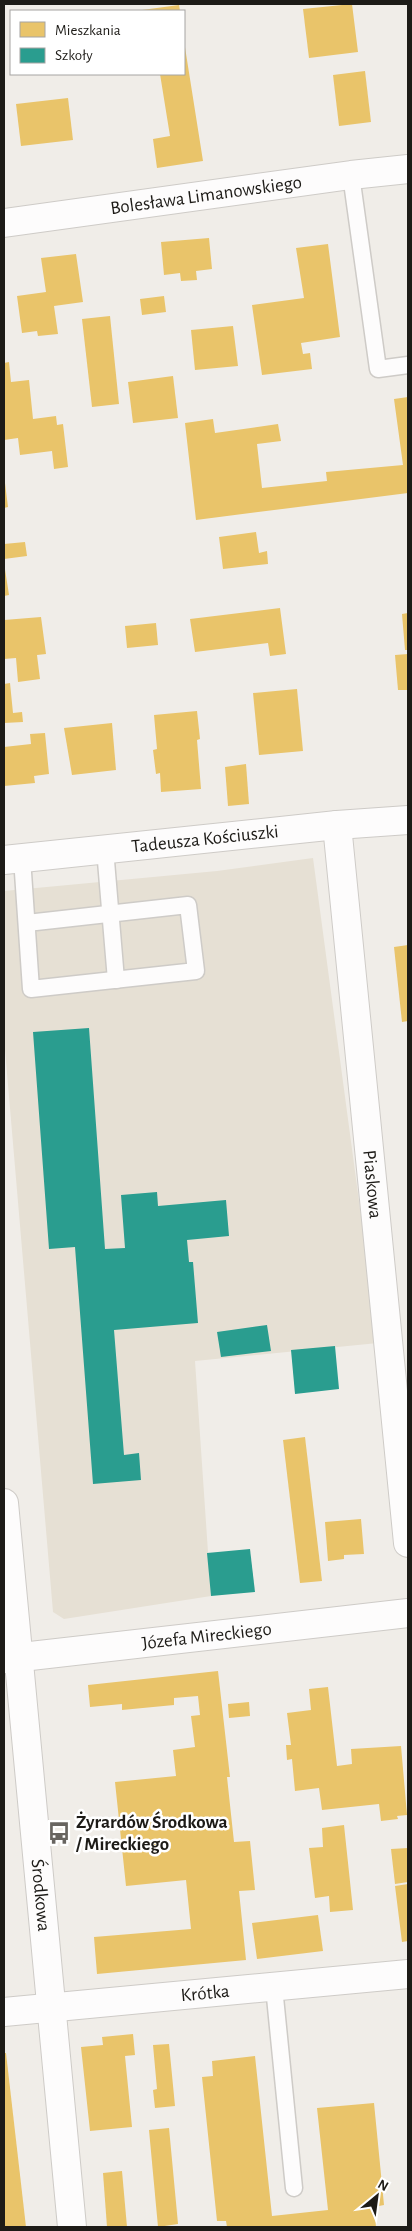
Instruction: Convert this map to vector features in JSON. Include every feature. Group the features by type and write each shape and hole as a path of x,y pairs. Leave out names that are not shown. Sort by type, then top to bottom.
{"street":[{"name":"Bolesława Limanowskiego","path":"4,223 351,175 408,169"},
{"name":"Tadeusza Kościuszki","path":"13,859 337,825 408,820"},
{"name":"Piaskowa","path":"337,825 408,1543"},
{"name":"Środkowa","path":"4,1503 12,1658 51,2008 72,2227"},
{"name":"Józefa Mireckiego","path":"12,1658 408,1613"},
{"name":"Krótka","path":"4,2012 408,1974"}],"lane":[{"path":"351,175 378,369 408,366"},
{"path":"105,849 112,914 116,980"},
{"path":"13,859 27,923 31,989 196,971 188,905 27,923"},
{"path":"274,1987 294,2188"}],"shaded area":[{"path":"313,858 378,1343 195,1361 211,1596 64,1619 53,1612 4,1038 4,891 217,871"}],"building: Mieszkania":[{"path":"352,4 358,52 309,58 303,9"},
{"path":"179,5 180,10 142,10"},
{"path":"185,47 203,161 157,168 153,139 170,136 160,75 185,75"},
{"path":"365,71 371,122 339,126 333,75"},
{"path":"68,98 73,140 21,146 16,104"},
{"path":"209,238 212,269 196,271 197,280 181,281 180,273 164,275 161,242"},
{"path":"328,244 340,337 301,343 303,354 310,353 312,369 262,375 252,305 304,298 296,248"},
{"path":"76,254 83,302 54,306 58,334 38,336 37,331 22,333 17,296 46,292 41,258"},
{"path":"164,296 166,312 142,315 140,299"},
{"path":"110,316 119,404 92,407 82,319"},
{"path":"233,326 238,366 195,370 191,330"},
{"path":"9,362 11,382 29,380 33,419 56,416 57,425 63,424 68,467 54,469 52,451 20,455 18,438 4,440 4,363"},
{"path":"173,376 178,418 133,423 128,382"},
{"path":"408,397 408,493 196,520 185,423 213,419 215,433 278,424 281,441 257,444 262,488 327,481 326,472 403,465 394,399"},
{"path":"4,475 8,507 4,508"},
{"path":"256,532 259,553 267,551 268,564 223,569 219,537"},
{"path":"25,542 27,556 4,559 4,544"},
{"path":"4,563 9,595 4,596"},
{"path":"280,608 286,654 270,656 268,643 195,652 190,619"},
{"path":"408,613 408,650 405,650 402,614"},
{"path":"41,617 46,654 37,655 40,679 18,682 16,658 4,659 4,620"},
{"path":"156,623 158,645 127,648 125,626"},
{"path":"408,654 408,690 398,690 395,655"},
{"path":"10,683 13,713 22,712 23,722 4,723 4,684"},
{"path":"297,689 303,751 259,755 253,693"},
{"path":"197,711 200,739 197,740 201,789 161,792 160,773 156,774 153,750 157,749 154,715"},
{"path":"112,723 116,770 72,775 64,728"},
{"path":"45,733 49,774 34,776 35,783 4,786 4,747 31,744 30,734"},
{"path":"246,764 249,804 228,806 225,767"},
{"path":"408,945 408,1021 402,1022 394,947"},
{"path":"305,1437 322,1581 300,1583 283,1440"},
{"path":"361,1519 364,1554 344,1555 344,1559 328,1561 325,1522"},
{"path":"218,1671 230,1777 227,1777 234,1842 250,1841 255,1890 239,1891 246,1960 97,1974 94,1937 191,1929 186,1880 126,1886 115,1782 176,1776 173,1750 195,1747 191,1716 200,1715 198,1696 174,1698 174,1705 122,1710 122,1704 90,1707 88,1685"},
{"path":"328,1687 337,1766 352,1764 351,1749 401,1746 407,1815 397,1816 398,1819 381,1821 379,1804 322,1810 319,1788 295,1791 292,1759 287,1760 286,1745 291,1745 287,1713 311,1710 309,1689"},
{"path":"249,1702 250,1716 229,1718 228,1704"},
{"path":"344,1825 353,1910 330,1912 329,1896 315,1898 309,1848 323,1847 322,1828"},
{"path":"408,1848 408,1882 395,1884 391,1849"},
{"path":"408,1884 408,1941 402,1942 395,1886"},
{"path":"318,1915 323,1951 257,1959 252,1923"},
{"path":"133,2034 135,2055 125,2056 132,2127 90,2131 81,2047 103,2045 102,2037"},
{"path":"169,2044 175,2106 155,2108 153,2090 157,2089 153,2045"},
{"path":"4,2053 6,2053 26,2227 4,2227"},
{"path":"255,2056 272,2216 328,2210 317,2108 374,2103 384,2205 374,2207 376,2227 227,2227 226,2221 217,2221 202,2077 213,2076 212,2061"},
{"path":"169,2128 178,2224 158,2227 149,2130"},
{"path":"122,2171 127,2227 107,2227 103,2173"}],"building: Szkoły":[{"path":"89,1028 105,1249 125,1248 121,1195 157,1192 158,1206 226,1200 229,1236 187,1240 189,1262 193,1262 198,1323 114,1330 124,1455 139,1453 141,1480 93,1484 75,1247 49,1249 33,1032"},
{"path":"267,1325 271,1351 221,1357 217,1332"},
{"path":"335,1346 339,1389 295,1394 291,1350"},
{"path":"250,1549 255,1592 211,1596 207,1553"}],"place":[{"name":"Żyrardów Środkowa / Mireckiego","path":"59,1833"}]}
